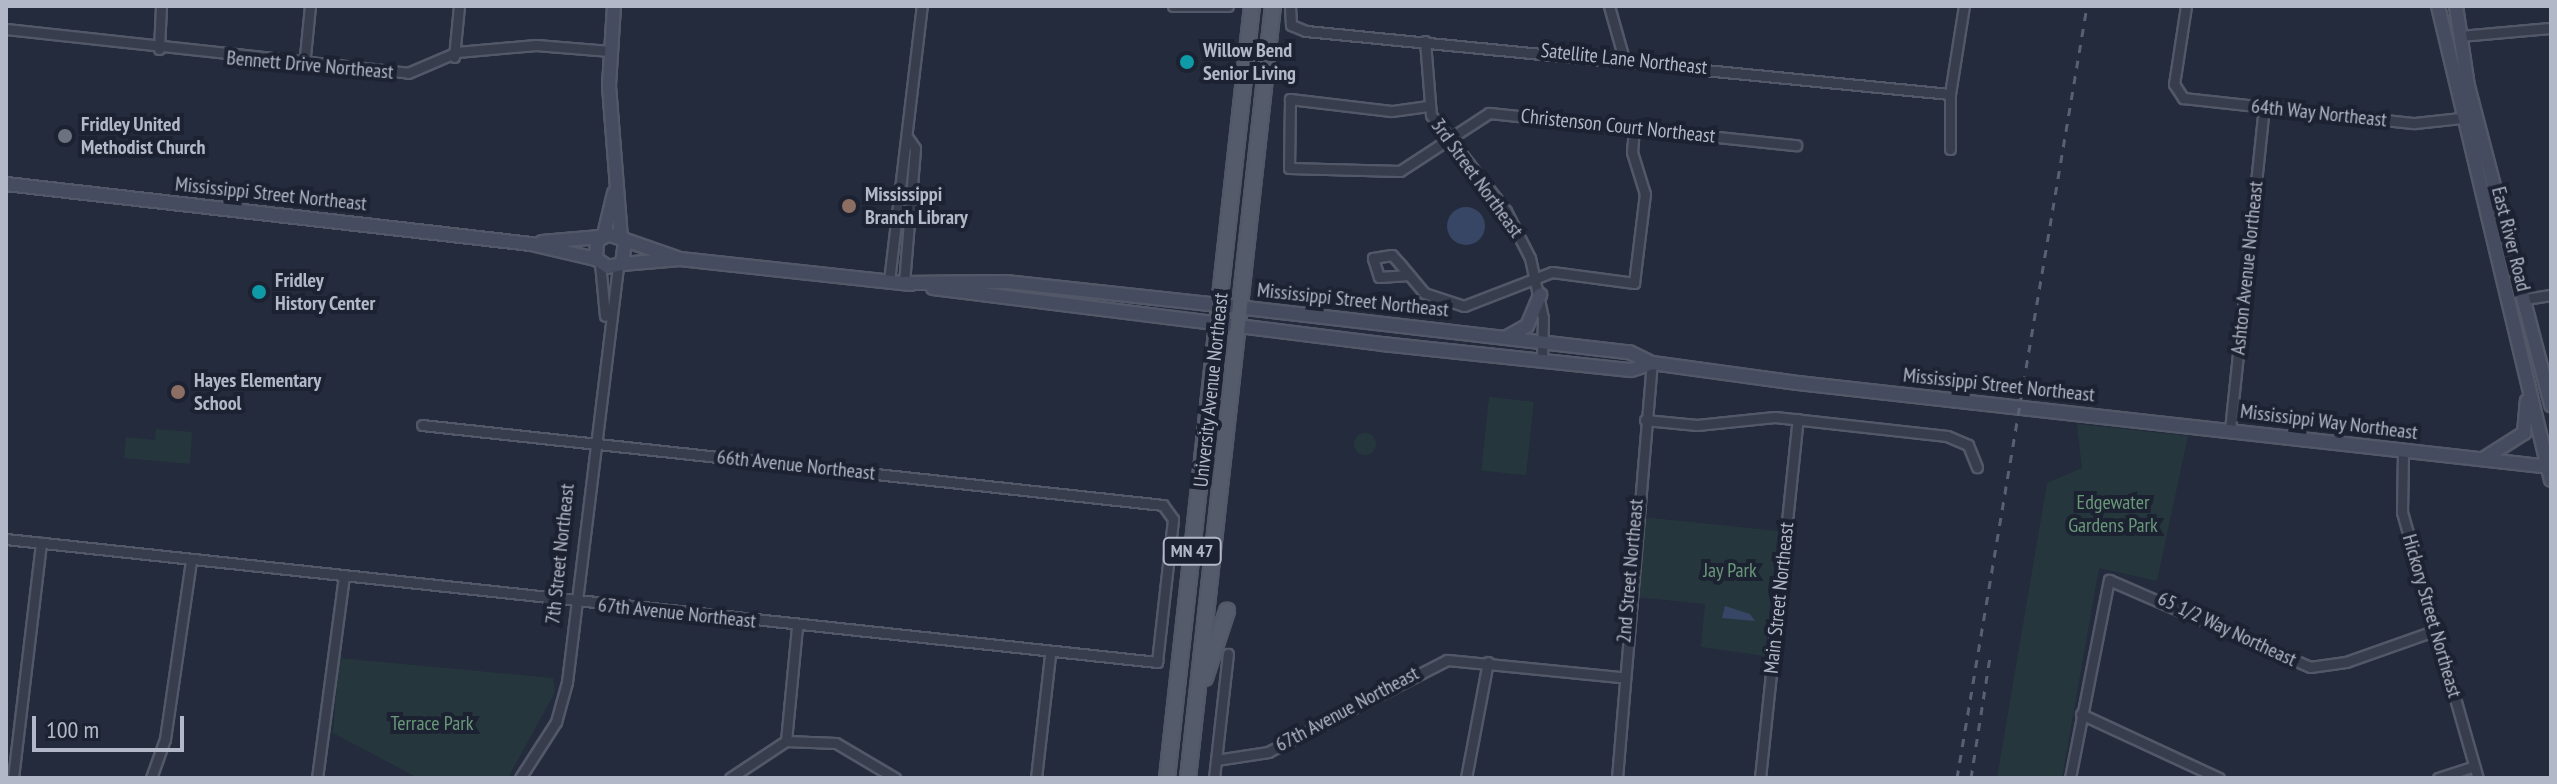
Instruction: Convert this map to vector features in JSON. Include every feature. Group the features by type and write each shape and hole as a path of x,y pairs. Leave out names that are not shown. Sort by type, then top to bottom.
{"main road":[{"name":"University Avenue Northeast","path":"1167,778 1252,6"},
{"name":"University Avenue Northeast","path":"1188,778 1273,6"},
{"path":"1196,701 1227,611"}],"street":[{"path":"159,49 161,6"},
{"path":"304,66 310,6"},
{"path":"454,57 459,6"},
{"path":"614,6 610,51 623,239 620,265"},
{"path":"889,281 922,6"},
{"path":"1173,6 1228,9"},
{"name":"Satellite Lane Northeast","path":"1290,6 1299,29 1624,59 1950,94"},
{"path":"1609,6 1624,59"},
{"path":"1950,149 1950,94 1964,6"},
{"name":"64th Way Northeast","path":"2186,6 2177,94 2415,123 2461,118"},
{"name":"East River Road","path":"2438,6 2461,118 2551,480"},
{"name":"East River Road","path":"2456,6 2459,36 2551,405"},
{"path":"2459,36 2551,28"},
{"name":"Bennett Drive Northeast","path":"6,29 304,66 408,73 454,57 536,45 610,51"},
{"name":"3rd Street Northeast","path":"1425,41 1428,106 1447,138 1516,227 1536,277 1540,295 1542,360"},
{"name":"Christenson Court Northeast","path":"1428,106 1391,111 1290,99 1289,168 1400,171 1489,113 1796,145"},
{"name":"Ashton Avenue Northeast","path":"2230,430 2264,106"},
{"path":"1409,275 1435,299 1464,306 1536,277 1569,273 1634,283 1645,194 1632,152 1634,127"},
{"path":"904,283 915,148 908,138"},
{"path":"598,261 617,182"},
{"name":"Mississippi Street Northeast","path":"6,184 531,244 620,265 680,259 889,281 1238,328 1631,370 1652,363"},
{"name":"Mississippi Street Northeast","path":"531,244 602,236 623,239 680,259"},
{"name":"7th Street Northeast","path":"598,261 606,323"},
{"name":"7th Street Northeast","path":"520,778 563,700 606,323 620,265"},
{"name":"Mississippi Street Northeast","path":"904,283 1007,282 1241,307 1629,352 1652,363 2103,417"},
{"path":"1506,337 1527,326 1540,295"},
{"path":"2525,299 2551,295"},
{"name":"2nd Street Northeast","path":"1617,778 1620,677 1652,363"},
{"path":"2482,459 2524,433 2528,390"},
{"name":"Mississippi Way Northeast","path":"2103,417 2549,466"},
{"path":"1645,420 1798,419 1968,445 1977,467"},
{"name":"Main Street Northeast","path":"1760,778 1798,419"},
{"name":"66th Avenue Northeast","path":"422,425 1170,509 1157,662"},
{"name":"Hickory Street Northeast","path":"2403,451 2402,512 2478,778"},
{"name":"67th Avenue Northeast","path":"6,539 1050,656 1157,662"},
{"path":"13,778 41,543"},
{"path":"151,778 165,739 191,560"},
{"path":"317,778 344,576"},
{"name":"65 1/2 Way Northeast","path":"2081,714 2109,580 2310,667 2346,662 2437,630"},
{"path":"786,741 797,627"},
{"path":"1214,778 1228,654"},
{"path":"1036,778 1050,656"},
{"path":"1466,778 1488,662"},
{"name":"67th Avenue Northeast","path":"1216,760 1268,752 1431,664 1488,662 1620,677"},
{"path":"2070,778 2081,714 2219,778"},
{"path":"730,778 786,741 836,743 895,778"},
{"path":"2438,778 2474,766"}],"green space":[{"path":"1489,397 1534,402 1526,475 1481,471"},
{"name":"Edgewater Gardens Park","path":"2077,424 2188,436 2157,581 2099,568 2062,778 1997,778 2047,483 2082,468"},
{"path":"156,429 192,432 190,464 124,458 126,437 155,440"},
{"path":"1365,433 1373,436 1376,444 1373,452 1365,455 1357,452 1354,444 1357,436"},
{"name":"Jay Park","path":"1642,517 1778,531 1765,656 1701,647 1705,604 1635,597"},
{"name":"Terrace Park","path":"339,658 553,678 555,692 508,778 418,778 333,733"}],"water":[{"path":"1466,207 1480,212 1485,226 1480,240 1466,245 1452,240 1447,226 1452,212"},
{"path":"1725,606 1750,614 1755,621 1722,618"}],"railway":[{"path":"1957,778 2087,6"},
{"path":"1971,778 1990,656"}],"place":[{"name":"Willow Bend Senior Living","path":"1187,62"},
{"name":"Fridley United Methodist Church","path":"65,136"},
{"name":"Mississippi Branch Library","path":"849,206"},
{"name":"Fridley History Center","path":"259,292"},
{"name":"Hayes Elementary School","path":"178,392"}]}
